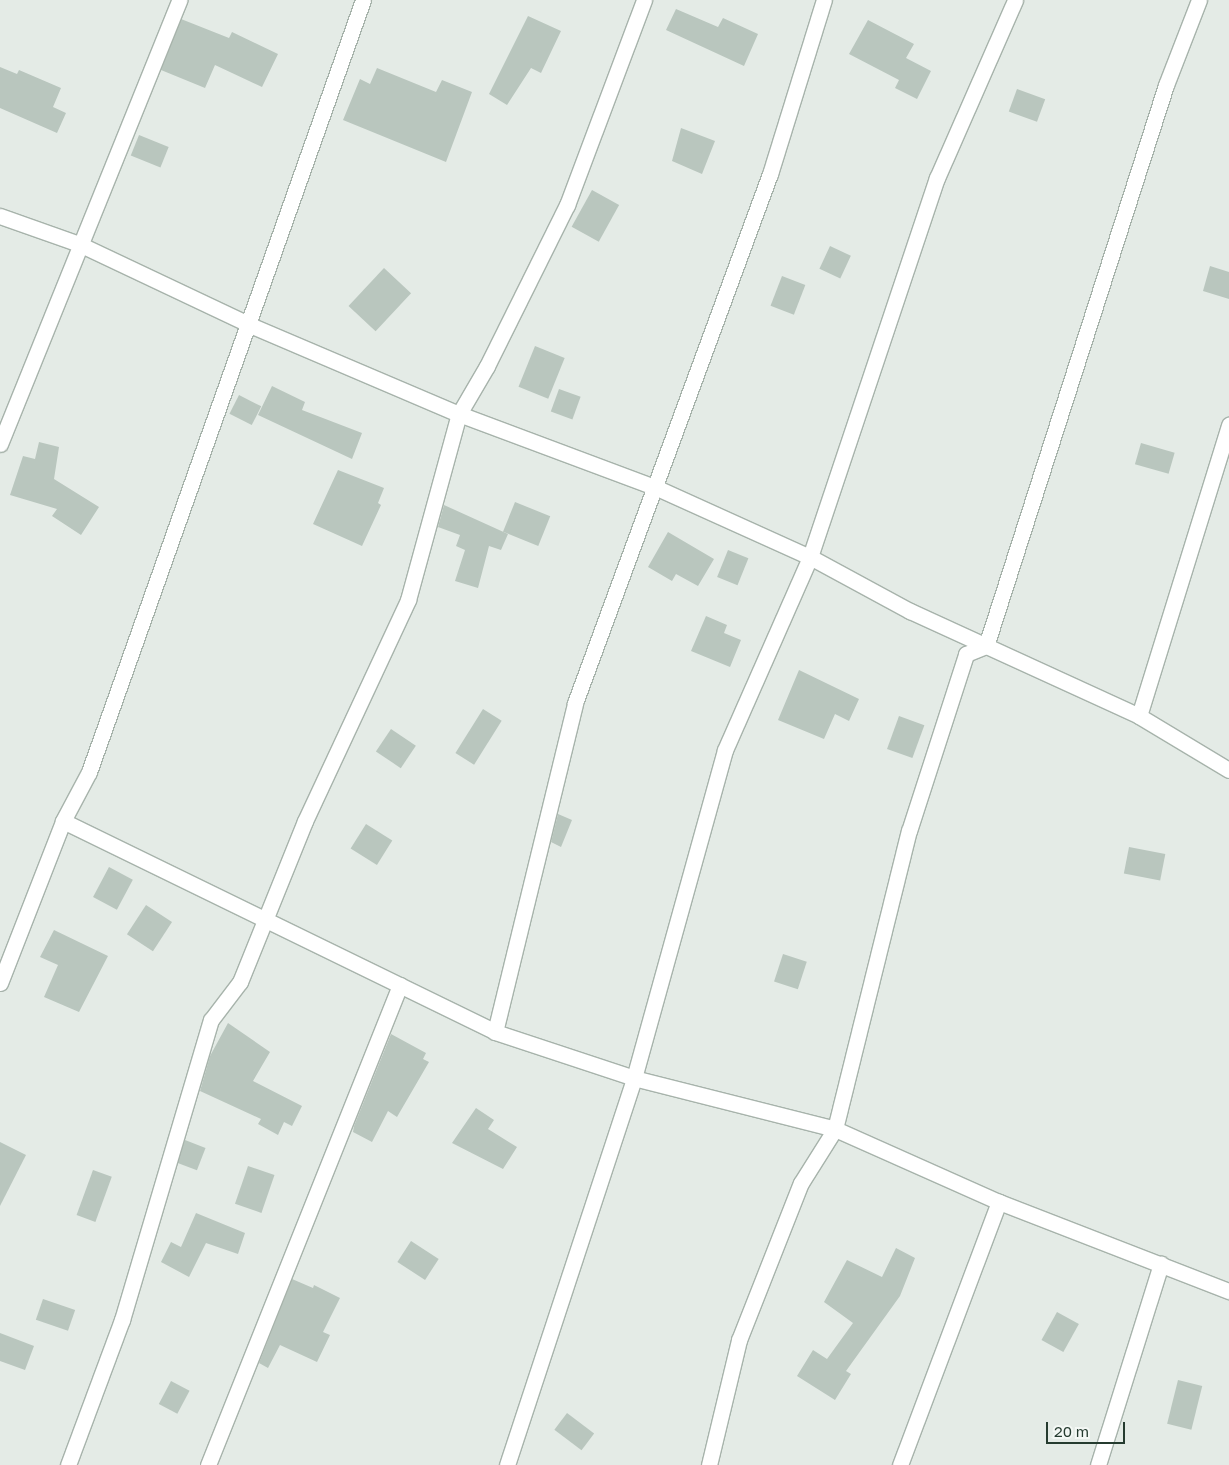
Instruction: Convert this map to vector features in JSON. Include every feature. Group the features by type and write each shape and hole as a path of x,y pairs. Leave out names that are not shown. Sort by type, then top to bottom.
{"street":[{"path":"0,444 179,0"},
{"path":"0,983 62,821 89,772 250,325 363,0"},
{"path":"68,1465 122,1320 211,1020 240,982 305,821 408,600 459,414 487,366 567,205 644,0"},
{"path":"495,1032 575,703 657,488 770,174 824,0"},
{"path":"507,1465 634,1078 725,750 810,557 937,178 1015,0"},
{"path":"986,646 1166,85 1200,0"},
{"path":"0,216 80,244 250,325 459,414 657,488 810,557 910,612 1139,716 1229,770"},
{"path":"1139,716 1229,425"},
{"path":"708,1465 740,1340 801,1183 836,1128 909,831 966,654 986,646"},
{"path":"62,821 267,919 495,1032 634,1078 836,1128 999,1202 1229,1291"},
{"path":"208,1465 400,985"},
{"path":"900,1465 999,1202"},
{"path":"1098,1465 1161,1264"}],"building":[{"path":"676,9 718,27 723,18 758,34 744,66 666,30"},
{"path":"528,16 561,31 541,73 531,68 507,105 489,94"},
{"path":"181,19 229,38 232,32 278,54 262,87 215,65 205,88 161,70"},
{"path":"868,20 914,44 906,58 931,71 917,99 895,88 899,80 849,54"},
{"path":"0,67 17,74 19,70 61,88 53,107 66,113 57,133 0,108"},
{"path":"377,68 436,92 442,80 472,92 446,162 343,120 360,79 370,84"},
{"path":"1017,89 1045,99 1037,122 1009,112"},
{"path":"681,128 715,141 702,174 672,161"},
{"path":"139,135 169,147 160,167 131,155"},
{"path":"592,190 619,205 599,242 572,227"},
{"path":"830,246 851,256 840,278 819,269"},
{"path":"1210,266 1229,272 1229,299 1203,291"},
{"path":"384,268 411,293 376,331 349,306"},
{"path":"782,276 805,285 794,315 771,306"},
{"path":"535,346 565,358 548,399 519,387"},
{"path":"272,386 305,402 302,410 362,433 352,459 258,415"},
{"path":"559,389 581,397 572,419 551,412"},
{"path":"239,395 261,406 252,425 229,414"},
{"path":"39,442 59,447 54,479 99,507 81,535 52,516 57,509 10,495 23,456 35,459"},
{"path":"1141,443 1175,453 1169,474 1135,464"},
{"path":"338,470 384,488 378,503 381,505 362,546 313,524"},
{"path":"515,502 550,516 538,546 503,532"},
{"path":"444,505 508,534 501,550 489,546 478,588 455,581 465,550 456,546 460,535 438,527"},
{"path":"668,532 714,559 698,586 676,574 672,581 648,567"},
{"path":"728,550 748,558 738,585 717,577"},
{"path":"706,616 727,625 724,633 741,640 730,667 691,651"},
{"path":"799,670 859,699 849,721 835,714 824,739 778,720"},
{"path":"483,709 502,721 474,765 455,753"},
{"path":"899,716 924,725 912,758 887,749"},
{"path":"391,729 416,746 401,768 376,751"},
{"path":"558,814 572,820 561,847 551,842"},
{"path":"366,824 392,840 377,865 351,849"},
{"path":"1129,847 1165,854 1160,881 1124,874"},
{"path":"109,867 133,880 117,910 93,897"},
{"path":"146,905 172,922 153,951 127,934"},
{"path":"54,930 108,956 79,1012 44,997 58,965 40,957"},
{"path":"783,954 807,962 798,989 774,982"},
{"path":"228,1023 270,1052 253,1081 302,1106 292,1126 284,1122 278,1135 258,1124 261,1119 200,1091 210,1056"},
{"path":"391,1034 426,1053 423,1059 429,1062 397,1117 388,1111 372,1142 353,1132 354,1126"},
{"path":"476,1108 494,1120 488,1129 517,1147 503,1169 452,1143"},
{"path":"185,1140 206,1148 197,1170 176,1162"},
{"path":"0,1142 26,1155 0,1206"},
{"path":"248,1166 274,1175 261,1213 235,1204"},
{"path":"93,1170 112,1177 95,1222 77,1215"},
{"path":"196,1213 245,1233 238,1254 206,1243 189,1277 161,1262 171,1242 181,1247"},
{"path":"411,1241 439,1259 425,1280 397,1262"},
{"path":"896,1248 915,1258 900,1296 846,1371 851,1374 835,1400 797,1376 813,1350 827,1359 853,1323 824,1302 847,1260 882,1277"},
{"path":"292,1279 313,1288 314,1285 340,1298 323,1332 330,1335 317,1362 280,1345 268,1368 259,1363"},
{"path":"43,1299 75,1310 68,1331 36,1320"},
{"path":"1057,1312 1079,1324 1063,1352 1041,1340"},
{"path":"0,1333 34,1346 25,1370 0,1361"},
{"path":"1178,1380 1202,1386 1191,1430 1167,1424"},
{"path":"171,1381 190,1391 177,1414 159,1404"},
{"path":"567,1413 594,1433 582,1450 554,1430"}]}
